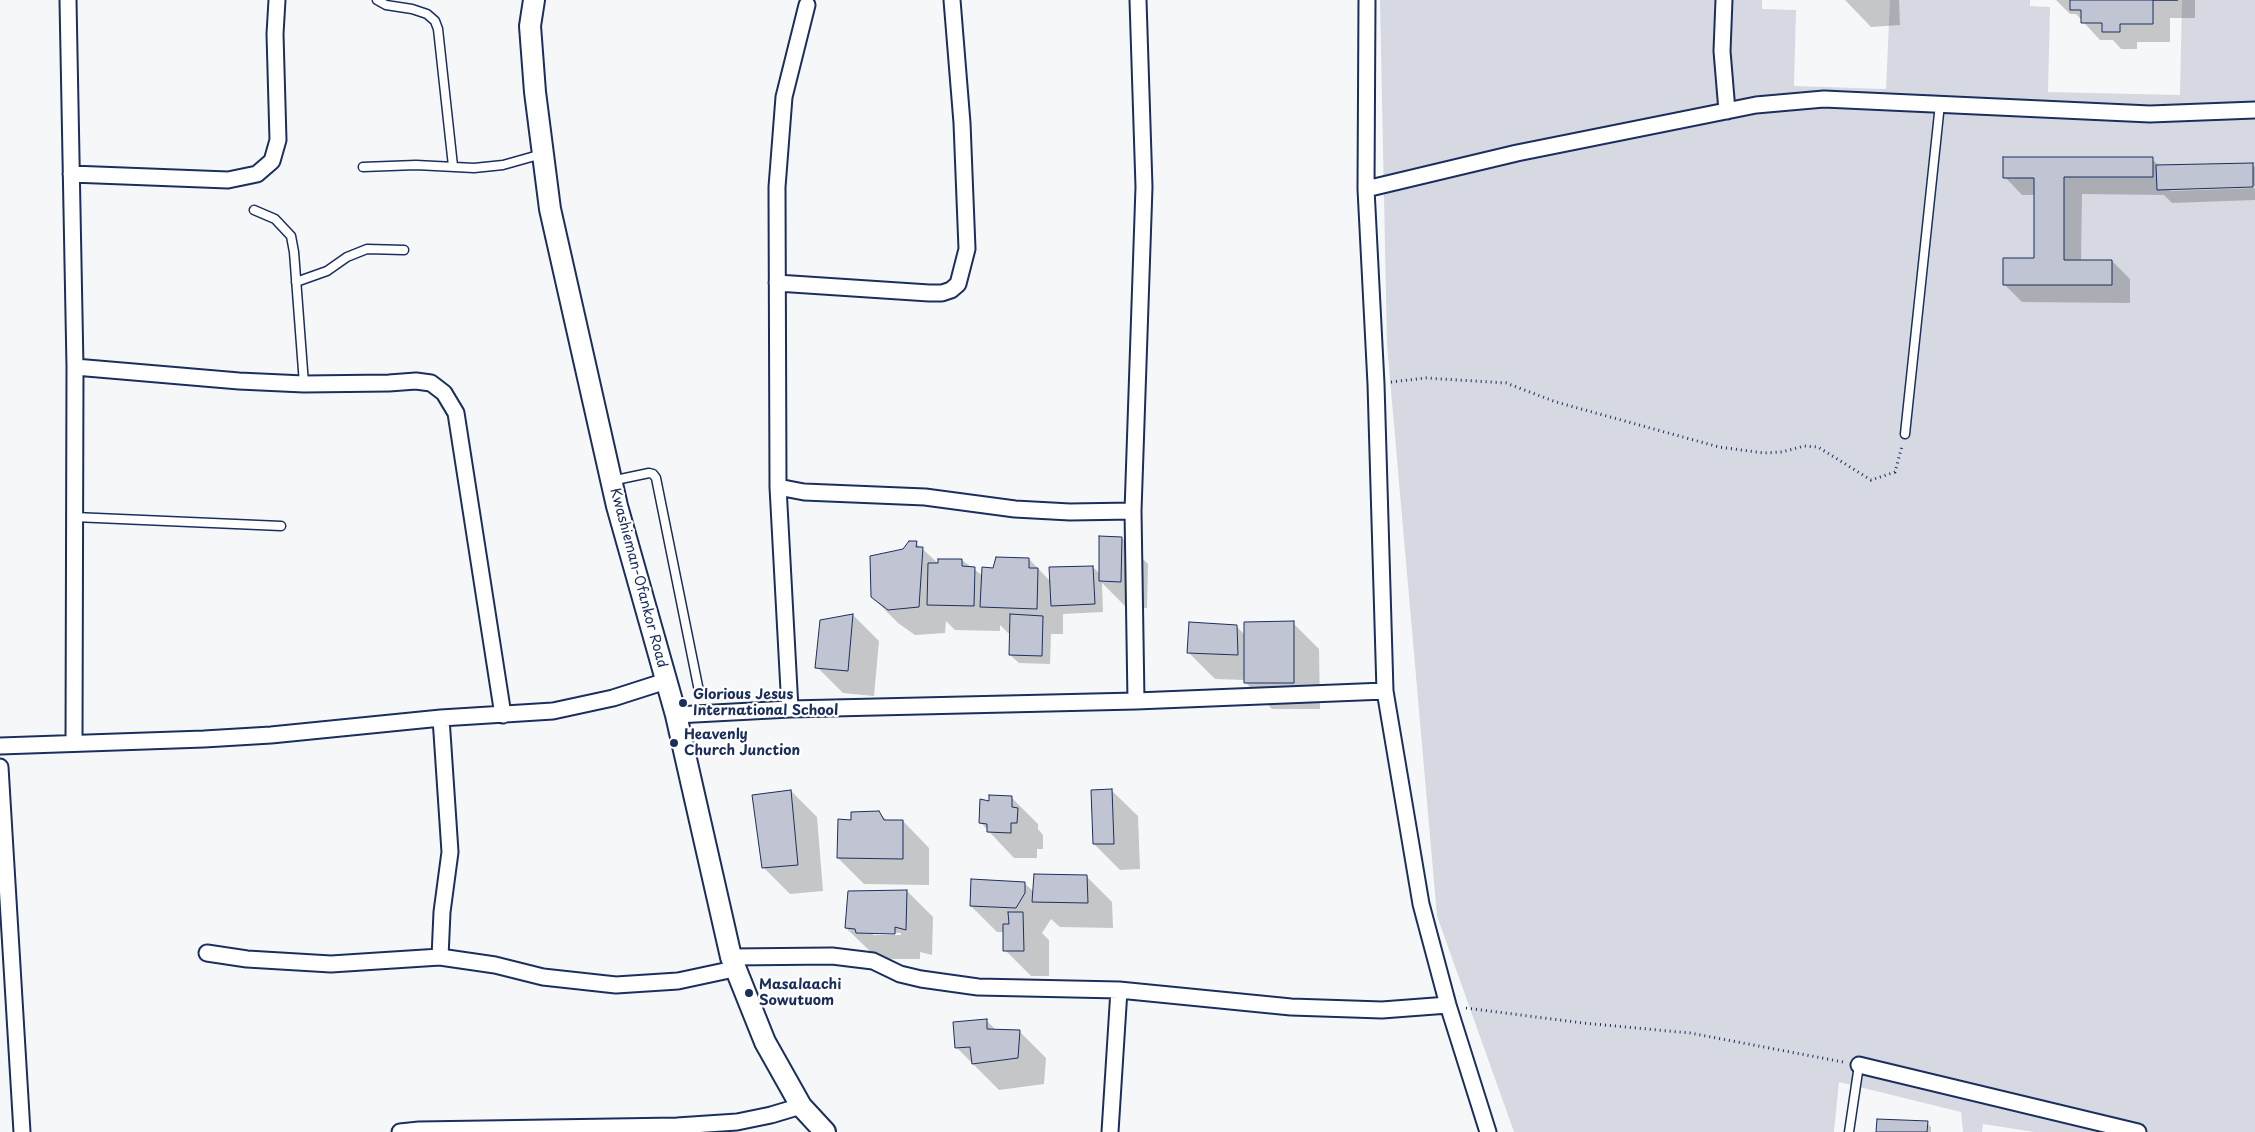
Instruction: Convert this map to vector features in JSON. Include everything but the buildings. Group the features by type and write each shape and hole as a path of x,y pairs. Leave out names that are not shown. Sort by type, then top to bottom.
{"main road":[{"name":"Kwashieman-Ofankor Road","path":"534,0 530,26 542,154 550,209 612,481 676,715 733,963 765,1042 801,1106 825,1132"}],"street":[{"path":"68,0 74,367 74,743"},
{"path":"71,174 228,180 257,174 272,161 278,140 275,34 278,0"},
{"path":"777,283 929,293 942,293 951,290 958,284 967,249 962,123 952,0"},
{"path":"1136,701 1133,511 1144,187 1138,0"},
{"path":"1367,0 1366,189 1376,384 1385,691 1421,904 1448,1005 1488,1132"},
{"path":"1724,0 1722,51 1727,111"},
{"path":"790,709 778,487 777,283 779,137 784,97 807,5"},
{"path":"1366,189 1517,153 1756,105 1824,100 2150,114 2255,110"},
{"path":"74,367 239,382 304,384 389,383 416,380 431,383 444,392 456,413 503,715"},
{"path":"778,487 804,492 926,498 1015,509 1070,512 1133,511"},
{"path":"0,746 271,735 442,718 553,711 605,700 666,681"},
{"path":"676,715 790,709 1136,701 1385,691"},
{"path":"440,957 442,912 450,852 442,718"},
{"path":"0,766 22,1132"},
{"path":"206,952 247,959 331,964 440,957 495,965 543,977 616,985 678,981 733,963 832,956 873,961 900,974 920,979 978,987 1119,990 1291,1007 1382,1010 1448,1005"},
{"path":"1110,1132 1119,990"},
{"path":"1859,1065 2138,1132"},
{"path":"400,1132 420,1130 677,1126 737,1122 801,1106"}],"lane":[{"path":"377,0 386,5 412,9 427,14 435,21 438,29 453,166"},
{"path":"1905,434 1940,104"},
{"path":"363,167 453,166 474,168 503,165 542,154"},
{"path":"254,210 275,219 291,236 294,252 304,384"},
{"path":"296,282 327,271 346,257 367,249 404,250"},
{"path":"612,481 648,473 654,474 656,478 699,691"},
{"path":"74,517 281,526"},
{"path":"1849,1132 1859,1065"}],"path":[{"path":"1376,384 1426,378 1506,383 1556,402 1719,447 1764,453 1782,452 1804,446 1818,447 1871,480 1895,472 1905,434"},
{"path":"1448,1005 1583,1023 1690,1033 1859,1065"}],"shaded area":[{"path":"1380,0 1762,0 1762,9 1796,10 1794,86 1886,89 1890,0 2030,0 2030,6 2050,7 2048,92 2180,95 2182,0 2255,0 2255,1132 2034,1132 1983,1124 1982,1132 1963,1132 1961,1112 1839,1082 1834,1132 1514,1132 1437,916 1387,345"}],"place":[{"name":"Glorious Jesus International School","path":"683,703"},
{"name":"Heavenly Church Junction","path":"674,743"},
{"name":"Masalaachi Sowutuom","path":"749,993"}]}
